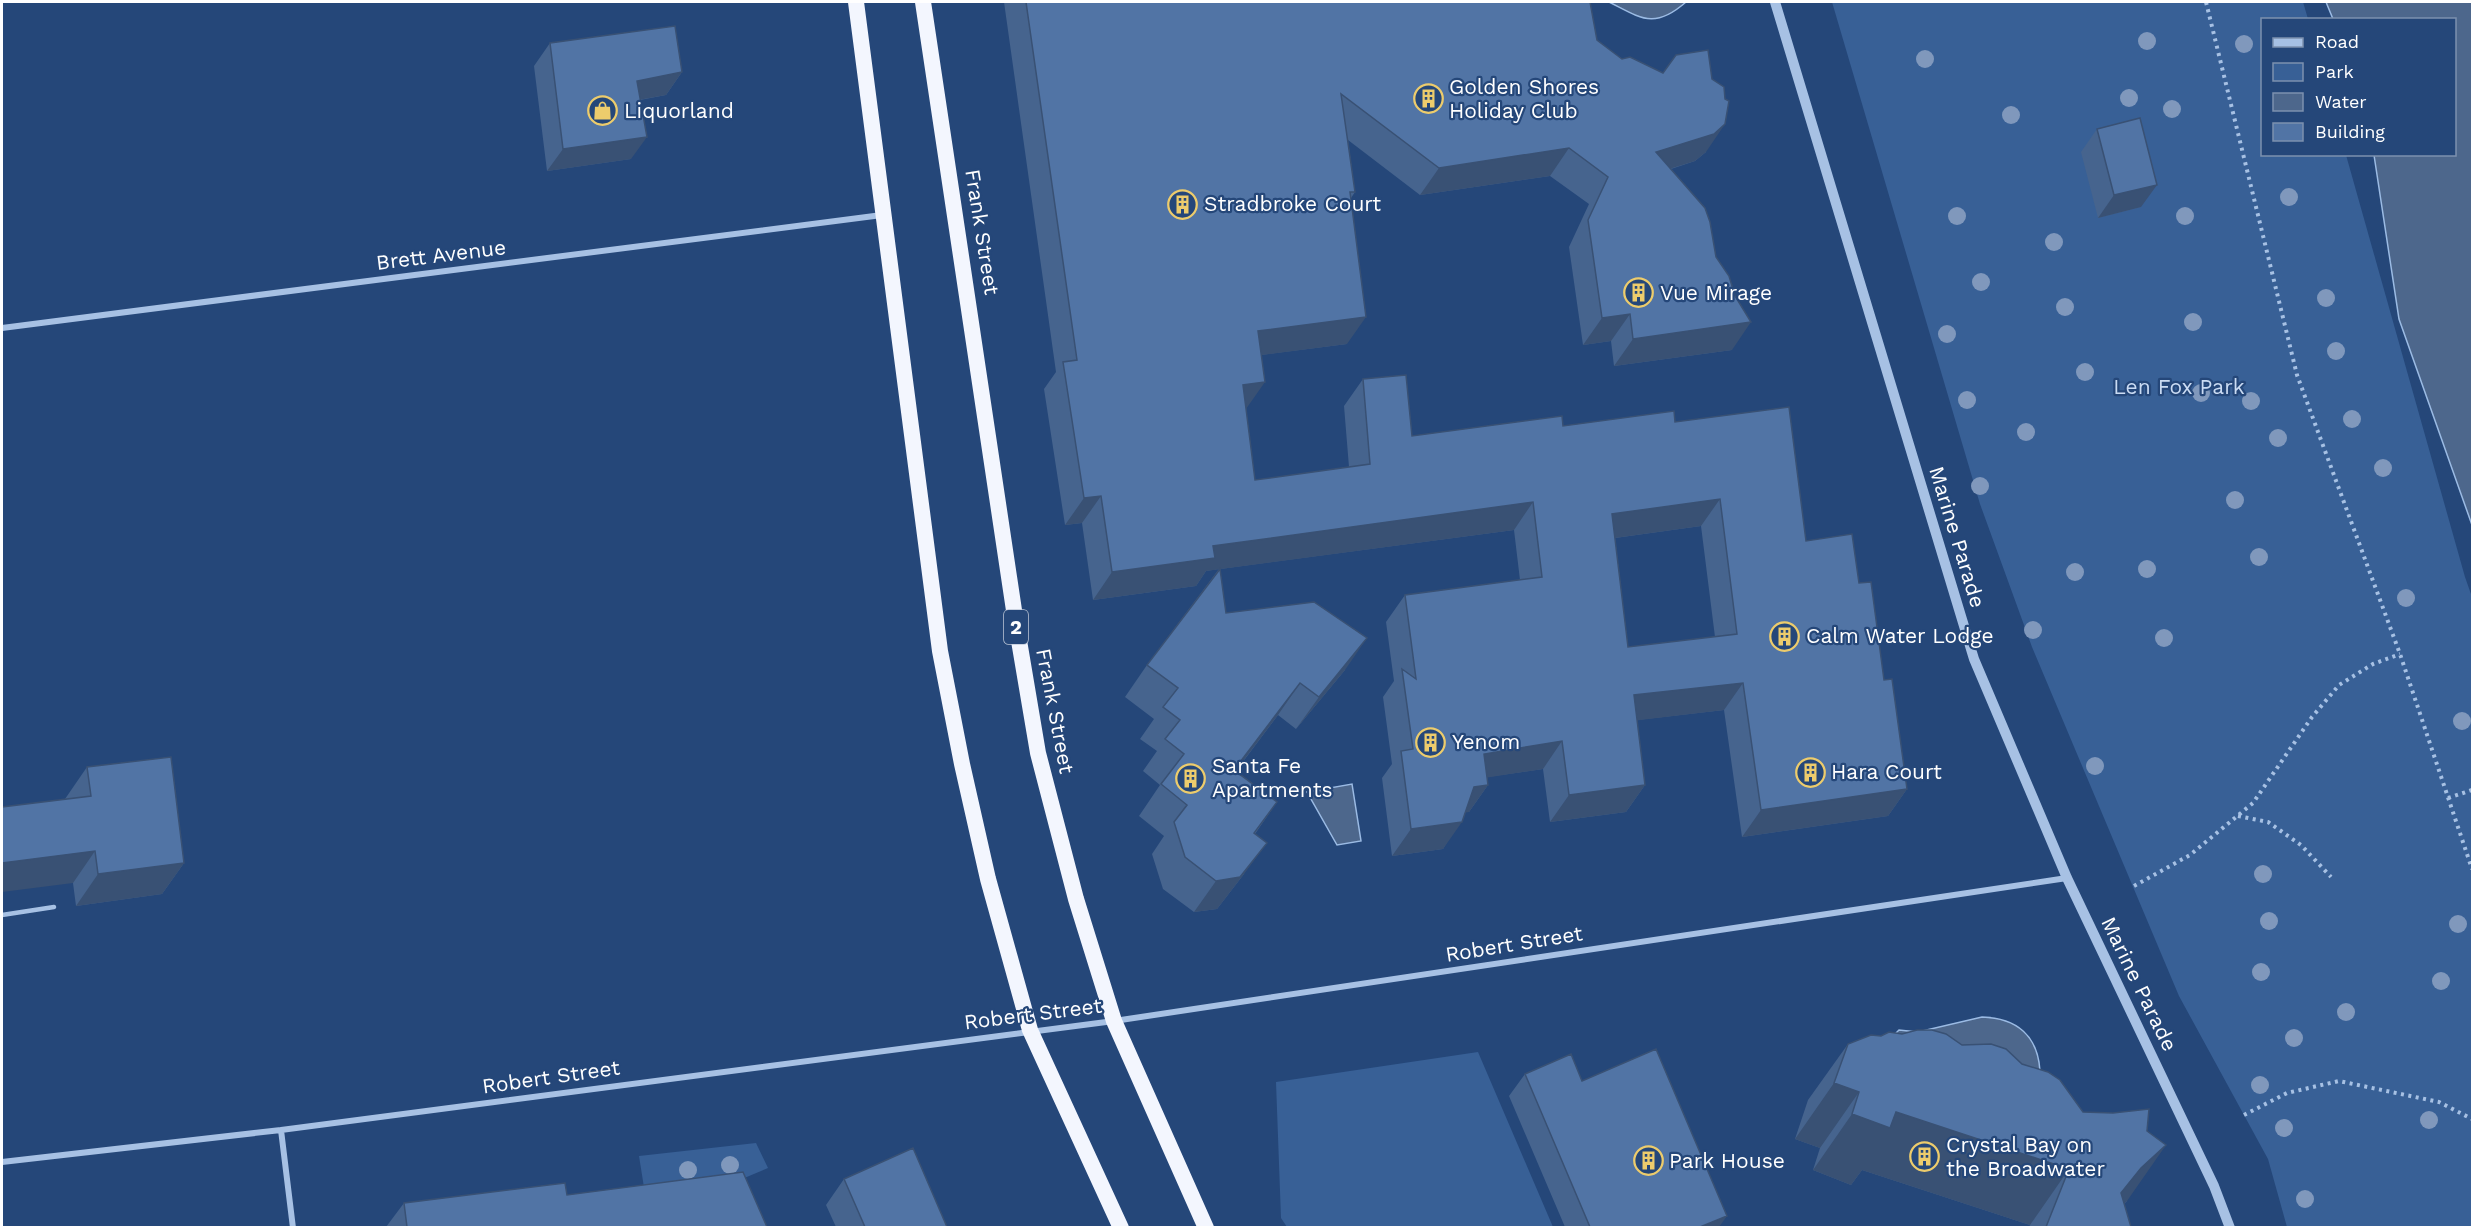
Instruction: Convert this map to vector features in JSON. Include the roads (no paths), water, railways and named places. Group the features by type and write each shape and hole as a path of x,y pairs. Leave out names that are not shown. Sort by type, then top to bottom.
{"highway":[{"path":"856,2 940,651 988,879 1030,1030 1121,1227"},
{"name":"Frank Street","path":"923,2 1015,617 1038,753 1076,899 1114,1021 1206,1227"}],"street":[{"name":"Marine Parade","path":"1774,2 1974,659 2067,878 2214,1186 2230,1227"},
{"name":"Brett Avenue","path":"2,328 885,214"},
{"name":"Robert Street","path":"2,1162 281,1130 1030,1030 1114,1021 2067,878"},
{"path":"281,1130 293,1227"}],"lane":[{"path":"2,915 54,908"}],"water":[{"path":"1609,2 1686,2 1675,11 1656,19 1630,13"},
{"path":"2326,2 2472,2 2472,525 2399,319 2374,156 2456,156 2456,18 2333,18"},
{"path":"1352,784 1361,841 1337,845 1307,792"},
{"path":"1982,1017 2006,1021 2023,1031 2035,1048 2040,1071 1893,1036 1899,1030 1918,1032"}],"place":[{"name":"Golden Shores Holiday Club","path":"1428,99"},
{"name":"Liquorland","path":"603,111"},
{"name":"Stradbroke Court","path":"1183,204"},
{"name":"Vue Mirage","path":"1639,293"},
{"name":"Calm Water Lodge","path":"1785,636"},
{"name":"Yenom","path":"1431,742"},
{"name":"Hara Court","path":"1810,772"},
{"name":"Santa Fe Apartments","path":"1191,778"},
{"name":"Crystal Bay on the Broadwater","path":"1925,1157"},
{"name":"Park House","path":"1648,1161"}],"park label":[{"name":"Len Fox Park","path":"2179,387"}]}
